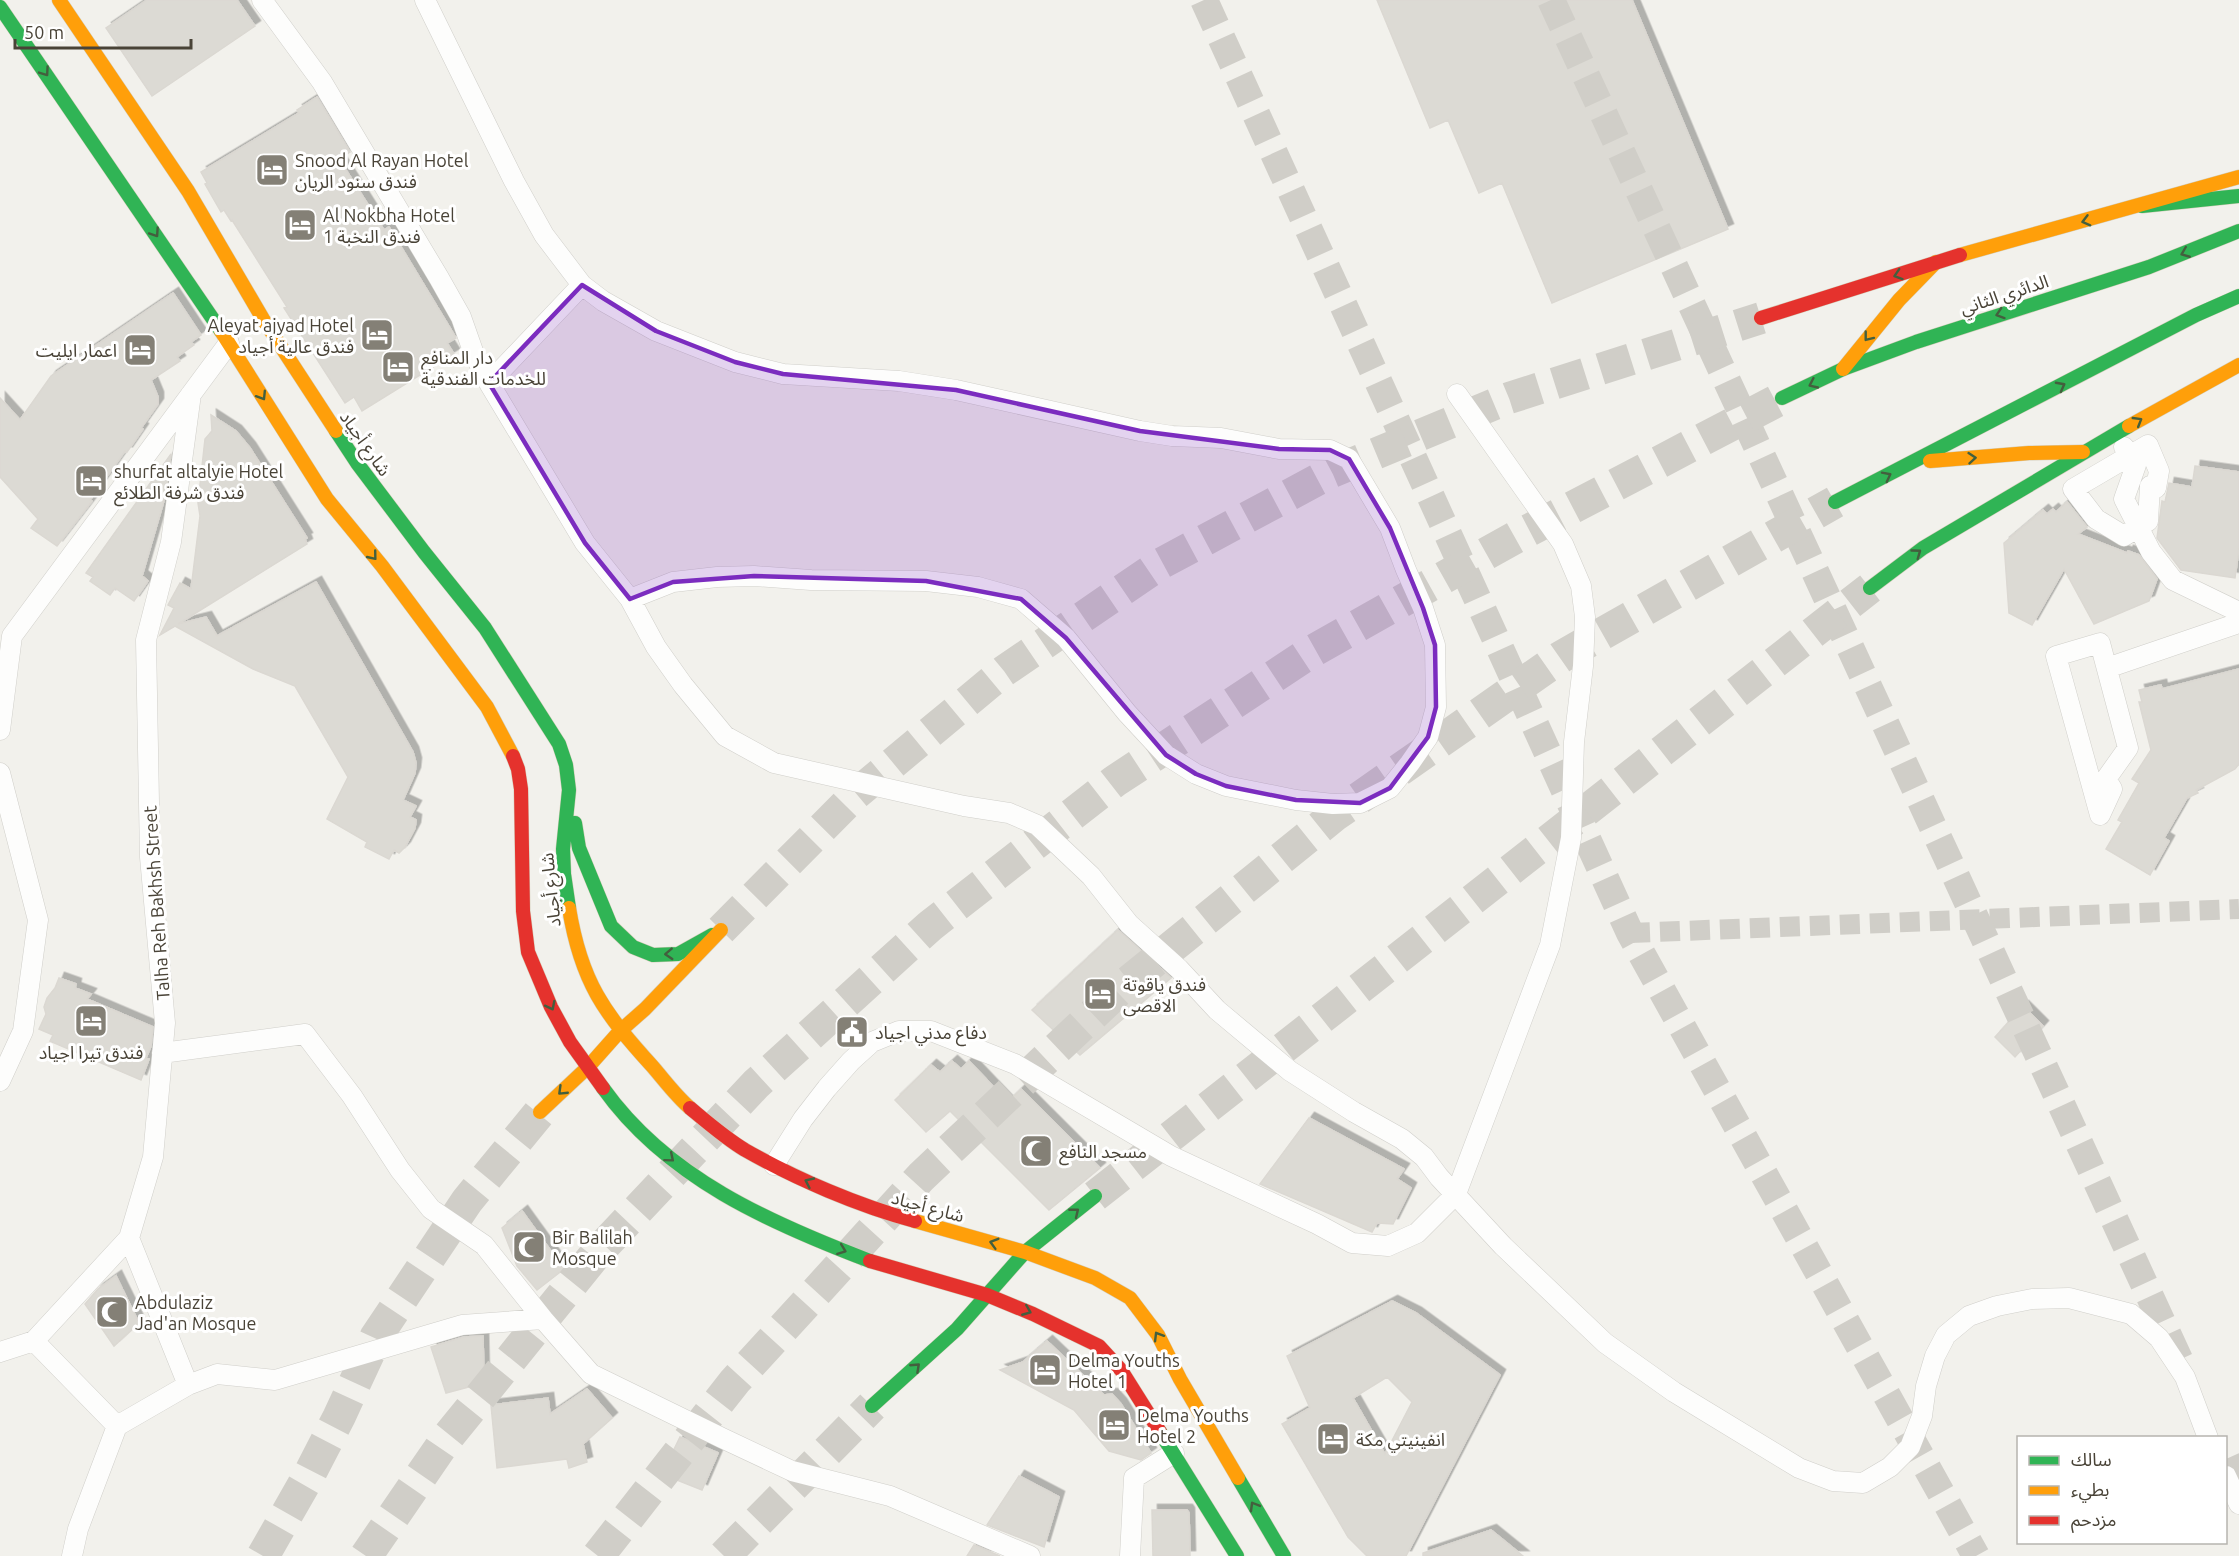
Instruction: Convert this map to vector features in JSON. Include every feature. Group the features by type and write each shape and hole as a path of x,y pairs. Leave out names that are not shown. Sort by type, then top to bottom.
{"main road":[{"name":"شارع أجياد","path":"59,0 188,191 263,319 357,463 485,628 559,744 566,765 569,790 563,849 564,874 574,938 586,975 602,1006 620,1031 695,1112 744,1149 774,1165 874,1210 1025,1252 1095,1278 1130,1298 1158,1335 1180,1379 1284,1556"},
{"name":"شارع أجياد","path":"0,7 229,343 327,499 382,566 487,707 507,742 518,769 521,789 523,911 528,952 551,1006 570,1042 614,1104 649,1141 679,1166 725,1196 762,1216 881,1265 987,1295 1099,1346 1121,1370 1237,1556"},
{"path":"1761,318 1936,262 2239,177"},
{"path":"2142,206 2239,196"},
{"name":"الدائري الثاني","path":"1782,398 1843,369 1916,342 2149,267 2239,231"},
{"path":"1843,369 1899,300 1936,262"},
{"path":"1835,502 2196,315 2239,296"},
{"path":"1870,588 1923,548 2083,452 2239,365"},
{"path":"1914,463 2029,453 2083,452"},
{"path":"540,1112 588,1067 620,1031 645,1009 721,930 678,954 653,955 633,947 611,926 596,892 579,848 569,790"},
{"path":"872,1406 949,1336 1025,1252 1095,1196"}],"street":[{"path":"262,0 322,82 439,278 461,317 474,354 489,383 585,543 630,598 656,647 683,685 725,736 774,763 964,806 1009,813 1037,825 1091,876 1129,924 1179,969 1217,1010 1290,1071 1354,1112 1402,1139 1424,1157 1439,1177 1503,1246 1605,1343 1674,1392 1799,1468 1833,1481 1863,1483 1890,1467 1910,1447 1922,1416 1926,1386 1935,1356 1946,1335 1969,1316 1997,1306 2032,1299 2069,1298 2131,1314 2159,1338 2185,1377 2208,1436"},
{"path":"425,0 514,181 544,235 582,285 603,301 656,332 735,362 783,374 899,381 956,390 1140,431 1172,436 1221,438 1279,449 1330,450 1350,459 1390,528 1423,608 1435,645 1436,707 1428,737 1390,788 1360,803 1333,804 1296,800 1226,786 1196,774 1166,755 1127,713 1066,639 1021,599 978,587 926,580 811,580 754,576 673,582 630,598"},
{"path":"489,383 582,285"},
{"path":"0,730 6,635 229,343"},
{"name":"Talha Reh Bakhsh Street","path":"0,1352 34,1341 129,1238 153,1157 165,1023 150,856 146,640 171,542 191,394"},
{"path":"774,1165 803,1119 827,1088 872,1042 899,1031 932,1031 1015,1064 1171,1156 1317,1224 1352,1243 1388,1246 1417,1233 1456,1194 1550,945 1571,838 1574,742 1583,666 1585,617 1581,586 1563,544 1456,394"},
{"path":"2116,435 2136,465 2124,500 2151,552 2174,580 2239,612"},
{"path":"2129,456 2073,489 2096,519 2124,536 2139,527"},
{"path":"2107,668 2239,623"},
{"path":"2100,643 2107,668 2128,748 2106,780 2112,789 2100,815 2056,656 2100,643"},
{"path":"0,773 38,920 23,1031 0,1081"},
{"path":"162,1053 305,1034 352,1096 400,1170 431,1209 484,1245 543,1319 591,1374 792,1471 890,1496 1030,1556"},
{"path":"129,1238 188,1385"},
{"path":"72,1556 78,1529 117,1426 188,1385 217,1374 274,1380 462,1325 543,1319"},
{"path":"34,1341 117,1426"},
{"path":"1130,1556 1134,1478 1174,1453"},
{"path":"2227,1478 2239,1504"}],"highlighted area":[{"path":"582,285 656,331 735,362 783,374 956,390 1140,431 1279,449 1330,450 1349,459 1390,528 1423,608 1435,645 1436,707 1428,737 1390,788 1360,803 1296,800 1226,786 1196,774 1166,755 1066,638 1021,599 926,581 754,576 673,582 630,599 585,543 489,383"}],"building":[{"path":"147,0 237,0 255,26 152,96 106,28"},
{"path":"1377,0 1632,0 1728,229 1552,303 1502,183 1479,193 1448,120 1430,128"},
{"path":"317,97 350,152 339,159 384,230 389,227 456,338 447,343 454,354 362,411 354,397 345,403 284,308 287,307 232,220 224,210 221,212 201,172 299,113 297,110"},
{"path":"173,293 201,335 191,342 194,345 177,357 180,361 151,380 158,397 158,404 127,452 125,451 90,500 92,501 57,546 31,528 38,519 0,477 0,398 20,420 51,376"},
{"path":"211,415 236,431 250,448 307,538 305,539 307,544 178,624 206,617 217,636 316,582 413,752 416,763 415,773 403,800 416,806 410,817 416,820 415,828 405,847 399,853 394,850 389,859 365,847 367,842 327,819 348,777 295,686 253,669 175,626 160,635 174,608 168,605 180,583 191,589 200,516 198,503 205,439 212,431"},
{"path":"171,454 165,497 142,576 148,581 134,601 115,588 110,595 90,581 93,577 86,573"},
{"path":"2195,466 2239,472 2239,548 2235,578 2181,570 2157,538 2162,501 2165,502 2169,483 2192,487"},
{"path":"2067,502 2087,527 2078,534 2127,553 2128,551 2139,555 2157,579 2149,601 2094,624 2064,569 2032,625 2009,613 2004,543 2043,510 2047,514 2053,509 2056,512"},
{"path":"2239,669 2239,764 2235,769 2196,790 2198,793 2187,798 2164,838 2169,841 2150,875 2106,849 2122,822 2118,820 2139,783 2132,779 2151,750 2139,702 2142,702 2139,690 2161,685 2162,689"},
{"name":"فندق ياقوتة الاقصى","path":"1118,930 1171,978 1080,1055 1032,1010"},
{"name":"فندق تيرا اجياد","path":"59,978 76,984 75,988 91,994 87,999 153,1027 151,1046 146,1058 149,1059 141,1080 50,1041 53,1035 39,1029 46,1014 44,1007 47,998"},
{"path":"2023,1006 2043,1026 2015,1057 1995,1037"},
{"name":"مسجد النافع","path":"952,1061 961,1069 969,1061 1008,1102 1021,1089 1100,1168 1049,1210 950,1111 926,1132 895,1100 931,1065 940,1072"},
{"path":"1309,1118 1404,1169 1397,1179 1411,1188 1393,1224 1377,1223 1372,1232 1260,1184"},
{"name":"Bir Balilah Mosque","path":"522,1211 564,1269 537,1290 517,1266 502,1228"},
{"name":"Abdulaziz Jad'an Mosque","path":"116,1276 139,1323 114,1346 85,1304 98,1289"},
{"name":"انفينيتي مكة","path":"1392,1301 1416,1313 1500,1375 1406,1556 1367,1556 1348,1537 1282,1424 1310,1408 1287,1356","holes":["1387,1377 1412,1402 1385,1454 1353,1398"]},
{"path":"483,1336 484,1383 446,1393 431,1347 464,1337"},
{"path":"1047,1341 1104,1395 1112,1394 1121,1404 1151,1453 1141,1460 1109,1451 1074,1410 1000,1370 1023,1362"},
{"path":"587,1389 612,1418 583,1444 587,1462 569,1468 567,1459 497,1468 491,1405 548,1398 550,1414"},
{"path":"680,1437 718,1453 702,1490 662,1474"},
{"path":"1019,1476 1059,1497 1044,1547 987,1525"},
{"path":"1152,1510 1187,1510 1189,1513 1190,1556 1153,1556"},
{"path":"1491,1530 1523,1556 1423,1556 1423,1553"},
{"path":"974,1545 1000,1556 967,1556"}],"tunnel":[{"path":"1204,0 1630,933 1976,1556"},
{"path":"1551,0 2183,1368"},
{"path":"721,930 856,794 1004,671 1162,563 1332,472 1509,398 1761,318"},
{"path":"366,1556 447,1438 595,1255 756,1084 930,926 1115,781 1311,652 1516,537 1782,398"},
{"path":"598,1556 735,1381 921,1177 1121,988 1335,815 1561,657 1835,502"},
{"path":"1095,1196 1870,588"},
{"path":"1630,933 2239,909"},
{"path":"263,1556 339,1417 376,1337 467,1201 540,1112"},
{"path":"724,1556 872,1406"},
{"path":"2227,1461 2239,1488"}],"traffic: fast":[{"path":"0,7 221,331"},
{"path":"2142,206 2239,196"},
{"path":"1782,398 1843,369 1916,342 2149,267 2239,231"},
{"path":"1835,502 2196,315 2239,296"},
{"path":"1870,588 1923,548 2129,426"},
{"path":"336,431 357,463 424,552 485,628 559,744 566,765 569,790 563,849 569,908"},
{"path":"575,823 579,848 611,926 633,947 653,955 678,954 712,935"},
{"path":"603,1088 629,1120 658,1148 689,1172 758,1213 795,1231 870,1261"},
{"path":"987,1295 1025,1252 1095,1196"},
{"path":"872,1406 957,1329 987,1295"},
{"path":"1160,1432 1237,1556"},
{"path":"1238,1478 1284,1556"}],"traffic: slow":[{"path":"59,0 188,191 263,319 336,431"},
{"path":"1960,255 2239,177"},
{"path":"1843,369 1899,300 1936,262"},
{"path":"221,331 327,499 382,566 487,707 513,756"},
{"path":"2129,426 2239,365"},
{"path":"1930,461 2029,453 2083,452"},
{"path":"569,908 580,956 597,995 621,1030 690,1108"},
{"path":"540,1112 588,1067 620,1031 645,1009 721,930"},
{"path":"915,1221 1025,1252 1095,1278 1130,1298 1158,1335 1180,1379 1238,1478"}],"traffic: jam":[{"path":"1761,318 1960,255"},
{"path":"513,756 521,789 523,911 528,952 551,1007 570,1042 603,1088"},
{"path":"690,1108 738,1145 765,1161 850,1200 915,1221"},
{"path":"870,1261 987,1295 1099,1346 1121,1370 1160,1432"}],"place":[{"name":"Snood Al Rayan Hotel فندق سنود الريان","path":"272,170"},
{"name":"Al Nokbha Hotel 1 فندق النخبة","path":"300,225"},
{"name":"Aleyat ajyad Hotel فندق عالية أجياد","path":"377,335"},
{"name":"اعمار ايليت","path":"140,350"},
{"name":"دار المنافع للخدمات الفندقية","path":"398,367"},
{"name":"shurfat altalyie Hotel فندق شرفة الطلائع","path":"91,481"},
{"name":"فندق ياقوتة الاقصى","path":"1100,994"},
{"name":"فندق تيرا اجياد","path":"91,1021"},
{"name":"دفاع مدني اجياد","path":"852,1032"},
{"name":"مسجد النافع","path":"1036,1151"},
{"name":"Bir Balilah Mosque","path":"529,1247"},
{"name":"Abdulaziz Jad'an Mosque","path":"112,1312"},
{"name":"Delma Youths Hotel 1","path":"1045,1370"},
{"name":"Delma Youths Hotel 2","path":"1114,1425"},
{"name":"انفينيتي مكة","path":"1333,1439"}]}
